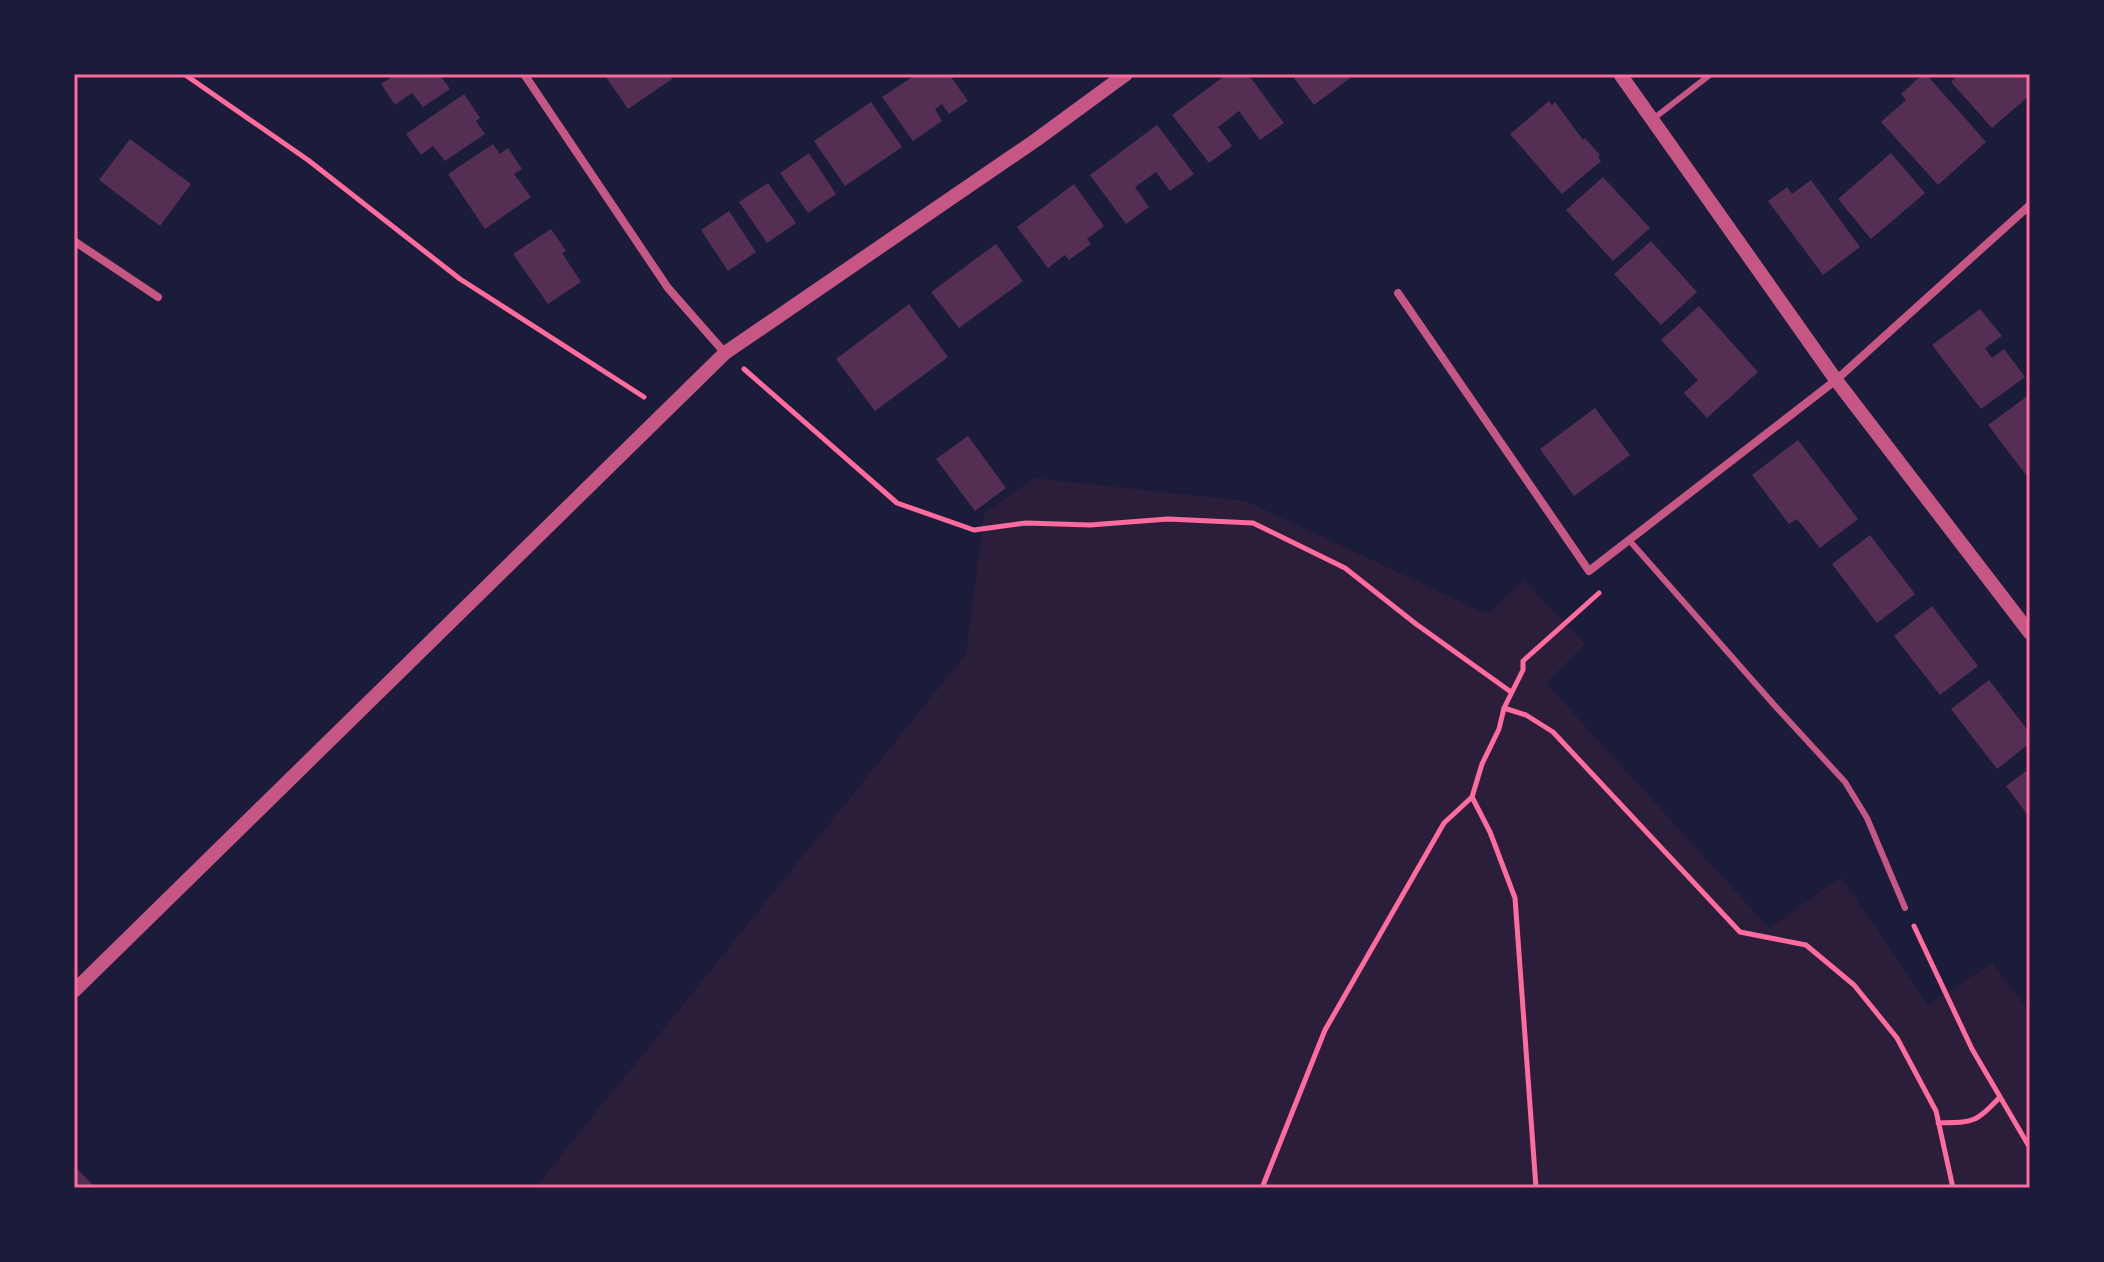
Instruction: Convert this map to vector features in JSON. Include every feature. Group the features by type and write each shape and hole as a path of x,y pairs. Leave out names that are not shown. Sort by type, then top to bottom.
{"street":[{"path":"524,74 668,288 725,353"},
{"path":"74,991 725,353 1036,140 1126,74"},
{"path":"1620,74 1836,380 2030,633"},
{"path":"1398,293 1589,571 1836,380 2030,205"},
{"path":"74,241 158,297"}],"lane":[{"path":"1653,119 1711,74"},
{"path":"1629,540 1845,782 1867,818 1905,908"}],"path":[{"path":"184,74 308,160 460,279 664,410"},
{"path":"725,353 897,503 974,530 1026,523 1090,525 1168,519 1253,523 1345,568 1511,692"},
{"path":"1262,1188 1325,1030 1444,823 1472,797 1482,764 1499,729 1504,708 1523,670 1523,661 1600,592 1589,571"},
{"path":"1504,708 1526,715 1553,732 1740,932 1806,945 1854,985 1897,1038 1936,1111 1953,1188"},
{"path":"1472,797 1490,832 1515,898 1536,1188"},
{"path":"1905,908 1972,1049 2030,1148"},
{"path":"1938,1123 1972,1122 2000,1097"}],"shaded area":[{"path":"1034,478 1246,501 1487,614 1524,580 1585,644 1546,683 1769,928 1841,877 1928,1005 1992,963 2030,1012 2030,1188 535,1188 966,654 984,514"}],"building":[{"path":"396,74 439,74 450,89 423,107 412,93 395,105 381,84"},
{"path":"604,74 668,74 672,79 628,109"},
{"path":"917,74 949,74 968,101 949,114 942,104 935,109 942,121 913,141 882,97"},
{"path":"1227,74 1248,74 1284,123 1260,140 1239,111 1218,127 1232,146 1209,163 1172,115"},
{"path":"1291,74 1347,74 1350,78 1314,105"},
{"path":"1923,74 1986,142 1938,185 1881,122 1906,100 1901,94"},
{"path":"1959,74 2030,74 2030,95 1992,128 1951,82"},
{"path":"464,94 480,118 476,121 485,134 445,161 433,146 421,155 406,134"},
{"path":"1549,101 1552,105 1555,102 1583,140 1585,138 1600,155 1601,161 1562,194 1510,134"},
{"path":"871,102 902,147 845,186 814,141"},
{"path":"1157,125 1194,174 1170,191 1156,172 1135,187 1149,207 1126,224 1090,175"},
{"path":"130,139 191,184 160,226 99,180"},
{"path":"493,144 500,154 508,148 522,169 514,174 531,197 485,229 448,174"},
{"path":"809,153 836,194 808,213 780,173"},
{"path":"1891,153 1925,193 1871,239 1838,199"},
{"path":"1603,177 1650,228 1613,261 1566,210"},
{"path":"1811,180 1860,247 1823,275 1768,201 1787,187 1792,194"},
{"path":"768,183 796,223 767,243 739,202"},
{"path":"1074,184 1104,226 1087,239 1091,244 1069,260 1065,255 1048,268 1017,227"},
{"path":"729,211 756,252 728,271 701,230"},
{"path":"551,229 581,282 548,304 513,254"},
{"path":"1651,241 1697,292 1661,325 1614,274"},
{"path":"996,244 1023,281 959,328 931,292"},
{"path":"909,304 948,357 875,411 836,359"},
{"path":"1699,306 1758,372 1707,418 1684,393 1698,380 1661,340"},
{"path":"1980,309 2002,336 1985,348 1992,358 2004,349 2025,377 1981,409 1932,345"},
{"path":"2030,394 2030,480 1988,425"},
{"path":"1595,408 1630,455 1574,496 1540,449"},
{"path":"968,436 1006,488 975,511 936,459"},
{"path":"1798,440 1858,519 1820,548 1797,519 1789,524 1752,475"},
{"path":"1870,535 1915,594 1877,623 1832,564"},
{"path":"1932,606 1978,666 1940,695 1894,636"},
{"path":"1989,680 2030,733 2030,743 1997,769 1951,709"},
{"path":"2030,768 2030,818 2006,786"},
{"path":"74,1166 96,1188 74,1188"}]}
